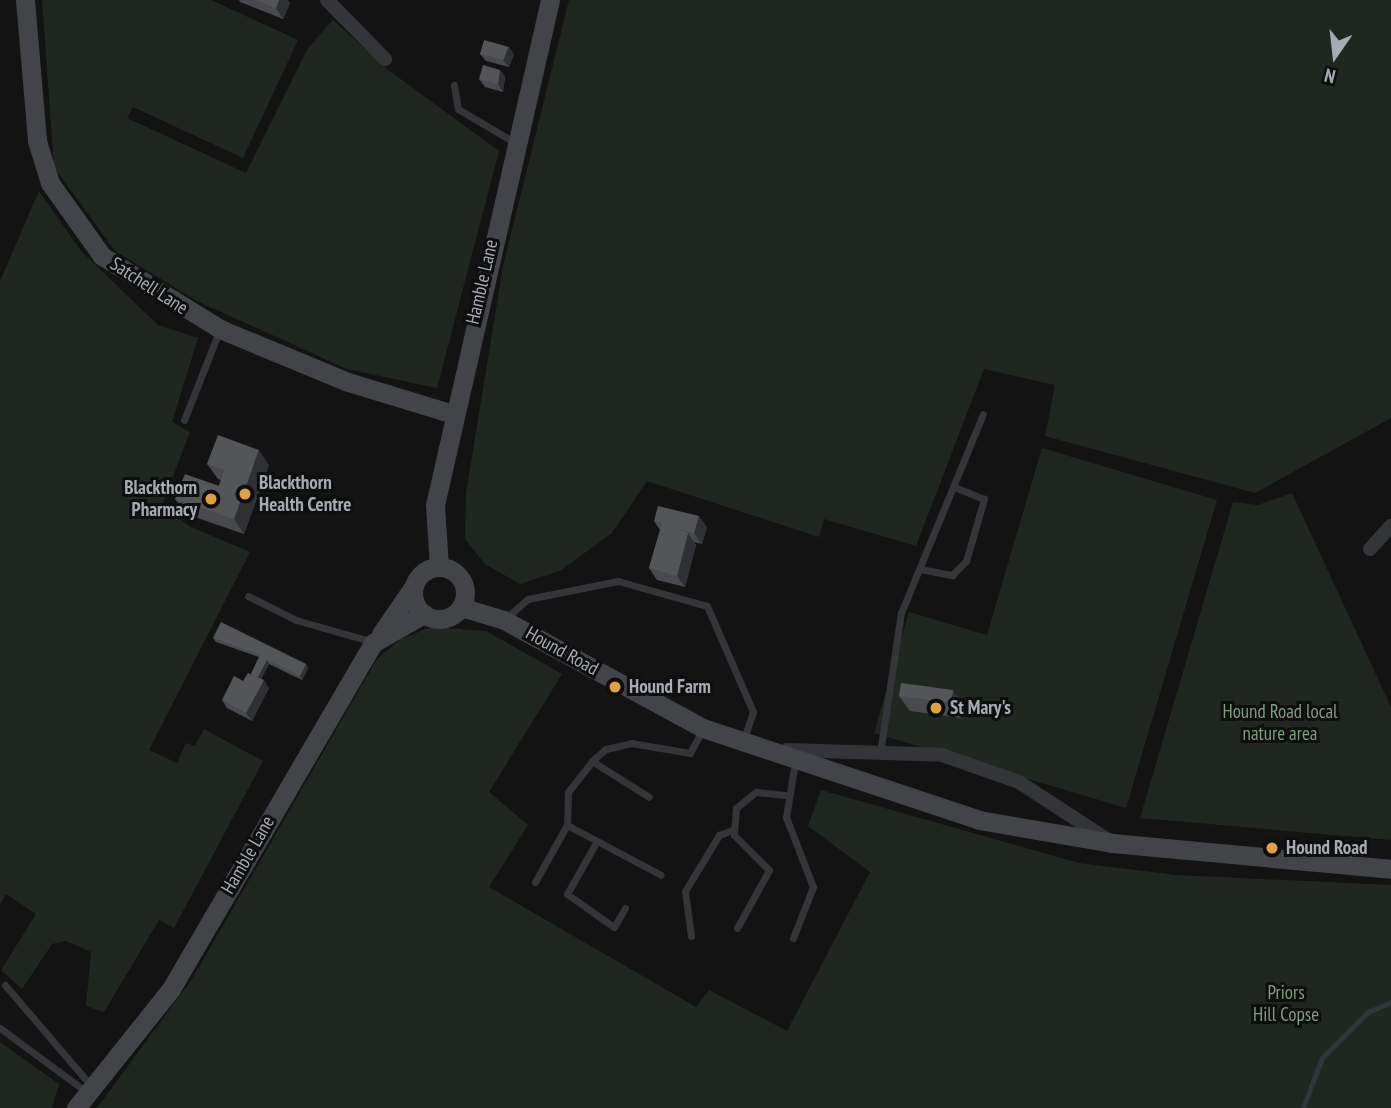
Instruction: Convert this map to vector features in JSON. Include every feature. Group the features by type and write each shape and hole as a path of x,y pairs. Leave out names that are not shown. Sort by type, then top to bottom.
{"street":[{"name":"Satchell Lane","path":"25,0 37,141 50,183 102,256 220,328 348,382 453,414"},
{"path":"327,0 385,59"},
{"name":"Hamble Lane","path":"439,567 435,505 514,142 550,0"},
{"path":"1370,549 1391,526"},
{"path":"424,614 414,586 421,575 439,567 462,580 504,620"},
{"path":"377,639 424,614 443,619 461,607 462,580"},
{"name":"Hamble Lane","path":"86,1097 171,989 377,639 414,586"},
{"name":"Hound Road","path":"461,607 504,620 703,728 979,820 1112,843 1391,869"},
{"path":"748,743 880,754 942,755 1001,774 1112,843"}],"lane":[{"path":"454,85 458,109 514,142"},
{"path":"184,420 220,328"},
{"path":"880,754 901,613 983,414"},
{"path":"920,569 952,575 966,561 984,499 954,487"},
{"path":"504,620 528,599 618,581 707,606 753,712 748,743"},
{"path":"248,596 296,621 377,639"},
{"path":"535,882 567,825 568,792 592,761 606,749 631,743 690,753 703,728"},
{"path":"793,938 813,887 803,849 789,830 785,795 795,760"},
{"path":"592,761 649,797"},
{"path":"732,830 736,808 746,797 768,790 785,795"},
{"path":"567,825 662,875"},
{"path":"732,830 769,870 737,928"},
{"path":"691,936 685,891 719,835 732,830"},
{"path":"597,841 567,894 614,926 625,908"},
{"path":"5,985 86,1097"},
{"path":"0,1028 86,1097"}],"green space":[{"path":"42,0 211,0 298,40 243,158 133,107 127,118 246,173 308,48 333,20 387,69 499,151 437,388 347,369 197,301 115,251 54,167"},
{"path":"569,0 1391,0 1391,418 1255,493 1045,436 1055,385 984,369 916,546 824,519 819,537 647,481 612,533 560,571 520,584 485,564 465,539 466,493 503,266"},
{"path":"39,191 81,251 158,325 198,338 172,422 190,432 162,505 189,526 250,552 149,750 177,763 186,743 195,746 204,729 263,761 174,928 159,920 104,1012 86,1006 91,952 66,941 52,944 22,989 1,970 36,914 6,894 0,904 0,281"},
{"path":"1042,448 1217,500 1126,808 874,733 909,612 987,635"},
{"name":"Hound Road local nature area","path":"1292,493 1391,707 1391,840 1140,818 1233,502 1258,505"},
{"name":"Priors Hill Copse","path":"431,627 486,631 562,674 489,792 528,825 489,887 696,1007 709,990 787,1031 870,872 808,826 821,790 1079,863 1176,875 1391,885 1391,1108 97,1108 192,979 377,659 401,639"},
{"path":"0,1042 59,1084 52,1108 0,1108"}],"building":[{"path":"256,0 279,0 276,8"},
{"path":"484,40 509,47 503,60 480,54"},
{"path":"483,65 500,70 498,84 479,79"},
{"path":"218,435 259,450 234,519 175,499 185,474 219,486 224,470 207,464"},
{"path":"658,506 699,516 694,533 680,529 688,533 677,576 649,568 662,523 654,521"},
{"path":"221,622 306,664 300,676 267,660 258,677 251,674 260,655 213,638"},
{"path":"248,673 264,680 246,713 222,700 234,676 243,681"},
{"path":"901,683 953,690 951,703 899,696"}],"waterway":[{"path":"1303,1108 1322,1058 1368,1012 1391,1002"}],"place":[{"name":"Blackthorn Health Centre","path":"245,494"},
{"name":"Blackthorn Pharmacy","path":"211,499"},
{"name":"Hound Farm","path":"615,687"},
{"name":"St Mary's","path":"936,708"},
{"name":"Hound Road","path":"1272,848"}]}
